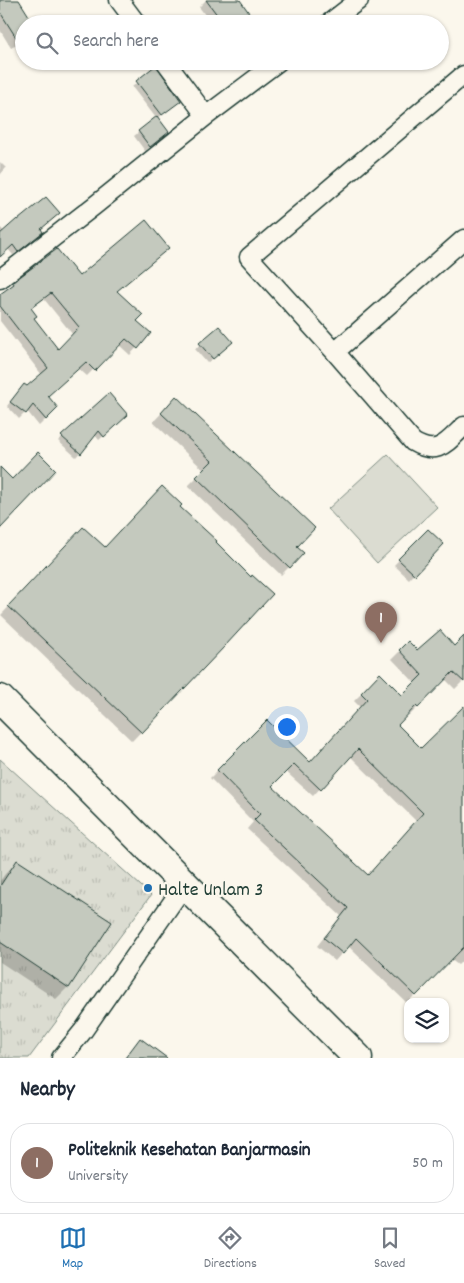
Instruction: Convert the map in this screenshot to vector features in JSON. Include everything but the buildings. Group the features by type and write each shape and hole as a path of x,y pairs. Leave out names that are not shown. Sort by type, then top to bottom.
{"main road":[{"path":"0,700 358,1058"}],"street":[{"path":"119,0 130,15"},
{"path":"340,15 360,0"},
{"path":"172,70 206,116"},
{"path":"0,279 267,70"},
{"path":"464,75 250,257 413,442 428,449 436,448 444,444 464,426"},
{"path":"335,352 464,239"},
{"path":"61,1058 83,1031 184,884"}],"green space":[{"path":"388,454 437,507 377,563 328,509"},
{"path":"0,759 151,895 29,1058 0,1058"}],"place":[{"name":"Politeknik Kesehatan Banjarmasin","path":"381,643"},
{"name":"Halte Unlam 3","path":"148,888"}]}
